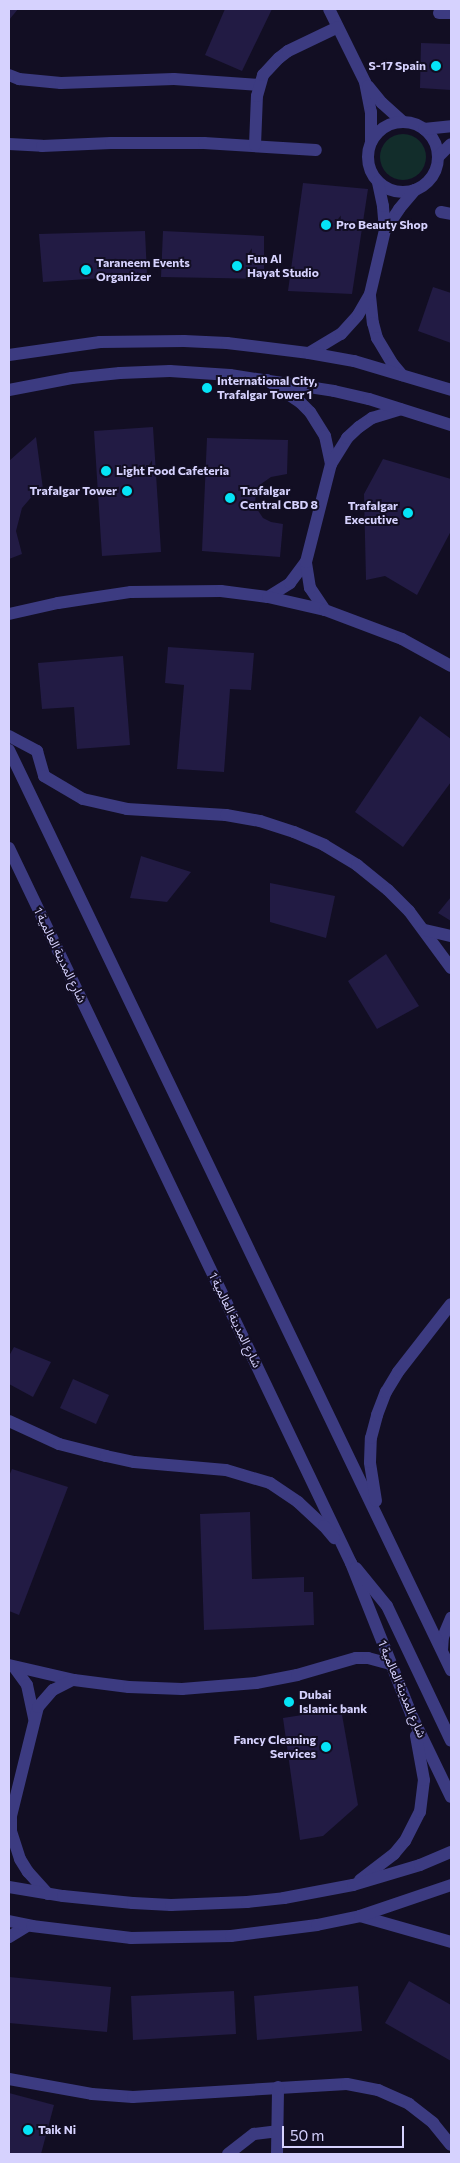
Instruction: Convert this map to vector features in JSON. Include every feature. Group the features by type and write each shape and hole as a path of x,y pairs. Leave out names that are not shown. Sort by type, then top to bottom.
{"street":[{"path":"329,9 365,82 382,104 403,122"},
{"path":"255,145 259,85 263,75 279,58 338,27"},
{"path":"9,75 19,79 60,83 174,79 259,85"},
{"path":"365,82 371,112 369,164 378,182 385,230"},
{"path":"371,144 383,128 403,122 414,124 432,137 438,157"},
{"path":"424,130 451,126"},
{"path":"9,144 42,146 153,142 255,145 316,150"},
{"path":"309,353 341,334 358,315 370,294 385,230 398,208 415,190 432,177 438,157 451,144"},
{"path":"378,182 396,191 415,190"},
{"path":"370,294 373,323 377,338 384,351 402,374"},
{"path":"11,354 100,342 142,340 227,343 309,353 354,362 402,374 451,390"},
{"path":"9,390 95,375 145,371 191,372 264,379 334,391 400,409 451,426"},
{"path":"264,379 300,402 310,412 325,436 331,464"},
{"path":"9,394 22,387"},
{"path":"268,597 290,583 306,562 331,464 347,438 372,418 400,409"},
{"path":"306,562 310,588 325,610"},
{"path":"9,614 53,604 131,592 216,591 268,597 325,610 402,639 451,666"},
{"path":"9,736 37,751 44,776 83,799 127,809 226,814 260,821 294,832 324,845 356,864 382,884 410,911 451,968"},
{"path":"9,750 451,1670"},
{"name":"شارع المدينة العالمية 1","path":"9,848 351,1563 411,1714 451,1797"},
{"path":"425,930 451,936"},
{"path":"384,1530 372,1486 370,1462 371,1438 376,1415 386,1392 398,1372 451,1304"},
{"path":"9,1421 59,1444 106,1456 134,1462 226,1470 270,1483 298,1502 324,1526 351,1563 371,1583 387,1606 451,1741"},
{"path":"442,1650 443,1637 451,1618"},
{"path":"12,1666 74,1680 155,1689 208,1688 297,1675 356,1658 368,1658 390,1664"},
{"path":"12,1666 27,1685 34,1718"},
{"path":"48,1894 37,1884 20,1860 10,1817 38,1707 49,1694 63,1684 74,1680"},
{"path":"353,1885 394,1854 405,1842 420,1812 424,1780 411,1714"},
{"path":"9,1887 48,1894 134,1903 209,1905 284,1898 353,1885 420,1865 451,1852"},
{"path":"9,1921 27,1926 131,1938 190,1938 275,1932 360,1916 451,1885"},
{"path":"360,1916 451,1942"},
{"path":"9,1937 27,1926"},
{"path":"9,2079 92,2094 133,2097 347,2084 378,2090 409,2104 422,2113 451,2145"},
{"path":"277,2154 278,2088"},
{"path":"228,2154 254,2134 277,2131"}],"green space":[{"path":"403,134 416,138 422,144 426,157 422,170 416,176 403,180 390,176 384,170 380,157 384,144 390,138"}],"building":[{"path":"9,9 18,9 9,20"},
{"path":"225,9 272,9 242,71 205,55"},
{"name":"S-17 Spain","path":"421,43 451,44 451,90 420,88"},
{"path":"303,183 368,189 352,294 288,291"},
{"path":"145,231 147,275 43,282 39,234"},
{"path":"163,231 264,236 264,279 161,277"},
{"path":"433,287 451,293 451,343 418,331"},
{"name":"Trafalgar Tower","path":"153,427 161,552 102,556 94,431"},
{"path":"36,437 43,489 34,494 22,508 16,531 22,554 9,559 9,461"},
{"name":"Trafalgar Central CBD 8","path":"207,438 288,440 287,474 271,477 256,490 255,506 263,518 271,522 283,524 280,557 202,551"},
{"name":"Trafalgar Executive","path":"383,459 451,479 451,531 417,595 385,576 366,580 364,494"},
{"path":"168,647 254,653 251,690 230,689 224,772 177,769 184,685 165,683"},
{"path":"123,656 130,745 77,749 74,707 42,709 38,663"},
{"path":"420,716 451,739 451,782 403,847 355,812"},
{"path":"141,856 191,872 167,902 130,898"},
{"path":"270,883 335,896 326,938 270,922"},
{"path":"451,897 451,921 438,913"},
{"path":"386,954 419,1006 377,1029 348,981"},
{"path":"14,1347 51,1362 33,1397 9,1384 9,1356"},
{"path":"73,1379 109,1395 96,1424 60,1408"},
{"path":"12,1469 68,1487 19,1615 9,1611 9,1476"},
{"path":"250,1512 252,1579 304,1577 304,1592 313,1592 314,1625 204,1630 200,1514"},
{"path":"341,1709 358,1805 323,1836 300,1840 283,1718"},
{"path":"9,1977 111,1987 107,2032 9,2023"},
{"path":"409,1981 451,2005 451,2061 385,2023"},
{"path":"358,1986 362,2031 257,2040 254,1996"},
{"path":"234,1991 236,2034 133,2040 131,1996"},
{"name":"Taik Ni","path":"9,2093 54,2105 41,2154 9,2154"}],"place":[{"name":"S-17 Spain","path":"436,66"},
{"name":"Pro Beauty Shop","path":"326,225"},
{"name":"Fun Al Hayat Studio","path":"237,266"},
{"name":"Taraneem Events Organizer","path":"86,270"},
{"name":"International City, Trafalgar Tower 1","path":"207,388"},
{"name":"Light Food Cafeteria","path":"106,471"},
{"name":"Trafalgar Tower","path":"127,491"},
{"name":"Trafalgar Central CBD 8","path":"230,498"},
{"name":"Trafalgar Executive","path":"408,513"},
{"name":"Dubai Islamic bank","path":"289,1702"},
{"name":"Fancy Cleaning Services","path":"326,1747"},
{"name":"Taik Ni","path":"28,2130"}]}
